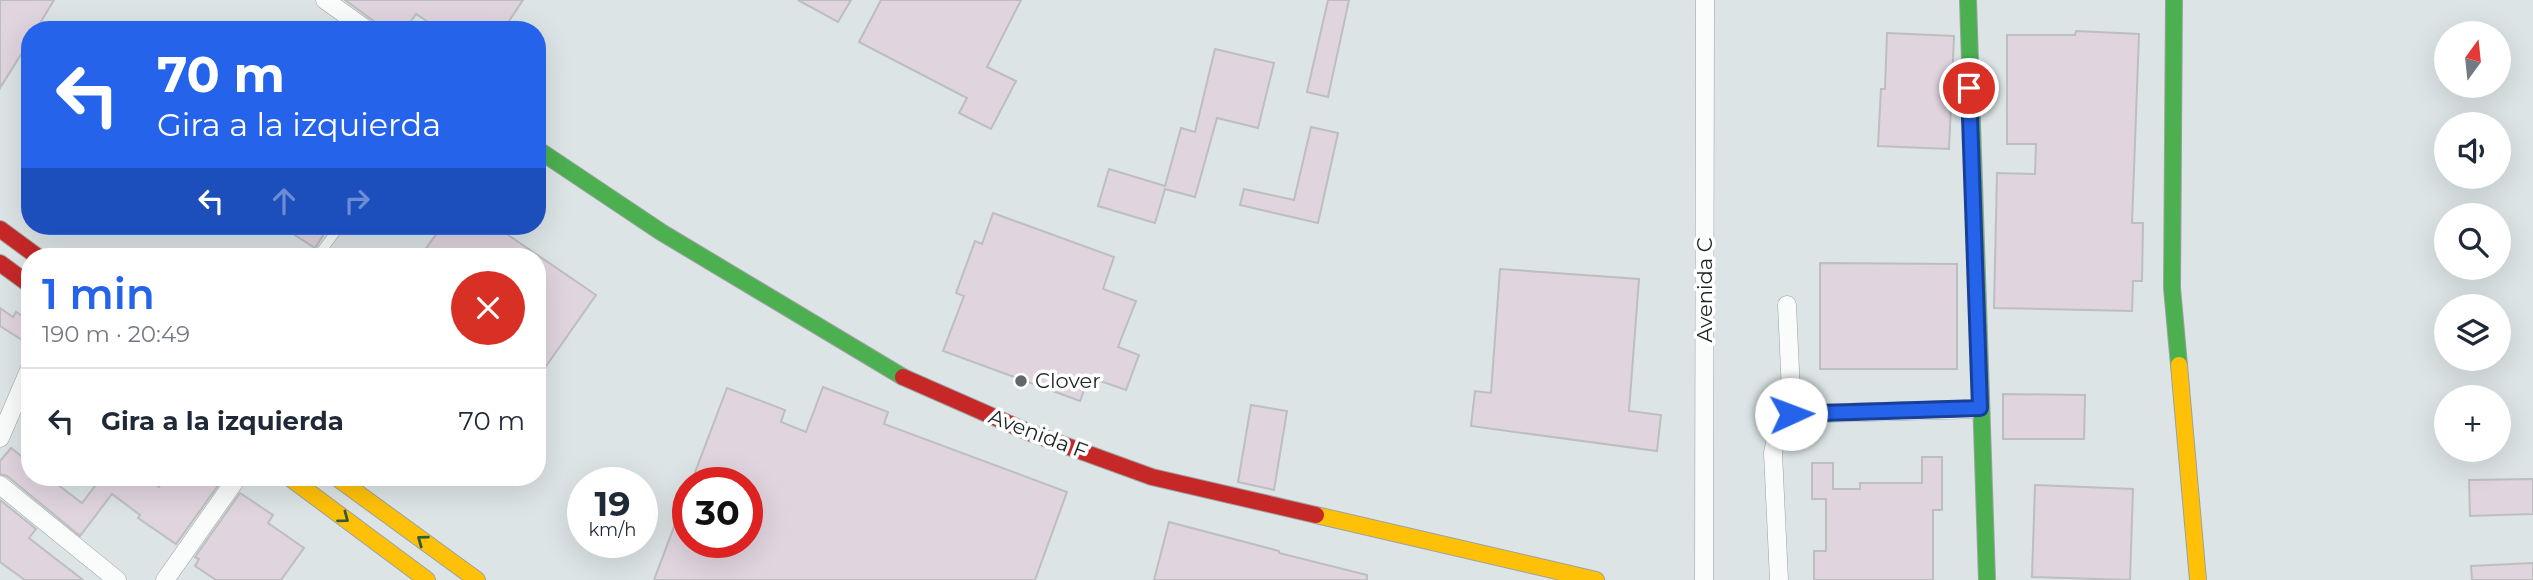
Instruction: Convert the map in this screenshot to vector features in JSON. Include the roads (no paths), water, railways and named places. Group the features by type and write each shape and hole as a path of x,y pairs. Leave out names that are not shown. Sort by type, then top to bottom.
{"street":[{"path":"326,0 355,21"},
{"name":"Avenida C","path":"1704,580 1705,0"},
{"path":"1968,0 1987,580"},
{"path":"2174,0 2172,288 2198,580"},
{"name":"Avenida F","path":"546,155 662,232 909,381 1028,432 1152,477 1596,580"},
{"path":"0,229 26,248"},
{"path":"0,263 21,278"},
{"path":"1787,305 1791,414"},
{"path":"0,438 21,389"},
{"path":"1779,580 1773,453 1779,424 1791,414 1980,408"},
{"path":"0,485 117,580"},
{"path":"165,580 231,486"},
{"path":"300,486 404,573 427,580"},
{"path":"348,486 477,580"}],"place":[{"name":"Clover","path":"1021,381"}]}
